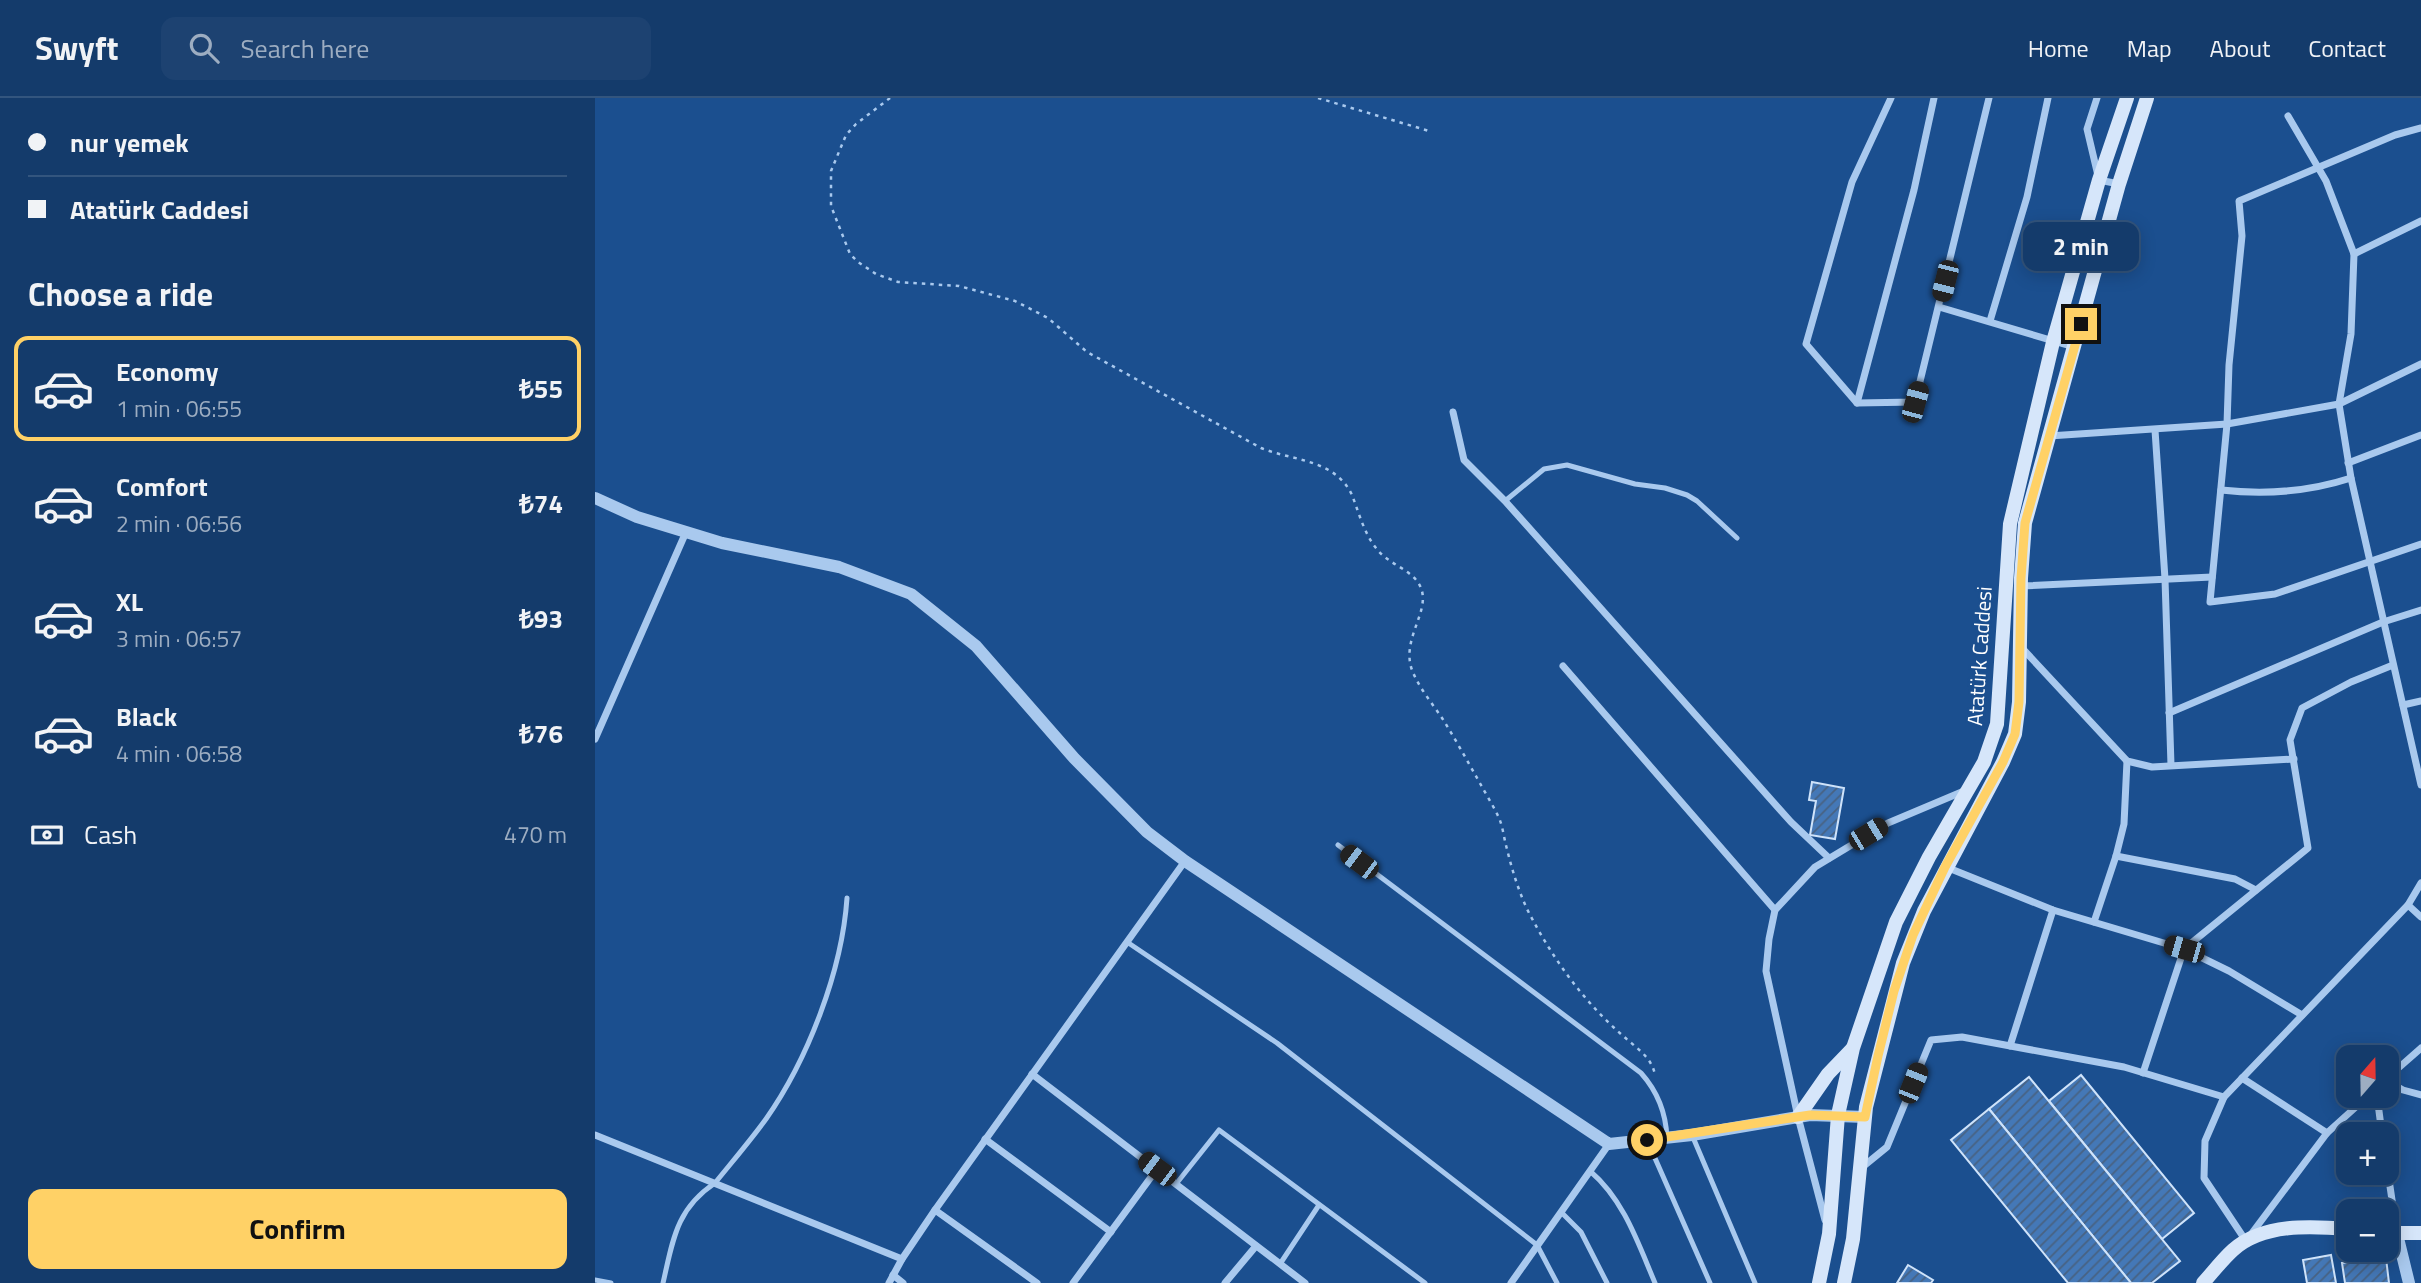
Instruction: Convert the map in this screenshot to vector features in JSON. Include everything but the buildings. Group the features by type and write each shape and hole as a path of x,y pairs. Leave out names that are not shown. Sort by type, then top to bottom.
{"main road":[{"name":"Atatürk Caddesi","path":"1819,1283 1829,1234 1838,1115 1853,1048 1896,922 1988,752 1997,724 2007,545 2053,342 2099,180 2127,98"},
{"name":"Atatürk Caddesi","path":"1844,1283 1853,1239 1865,1117 1903,963 1945,867 2011,746 2018,719 2025,523 2119,184 2147,98"},
{"path":"1798,1117 1828,1074 1853,1048"},
{"path":"2203,1283 2233,1250 2252,1237 2279,1230 2316,1226 2336,1228"},
{"path":"2399,1233 2421,1233"}],"street":[{"path":"1891,98 1852,182 1805,344 1857,403 1915,402 1989,98"},
{"path":"1857,403 1914,190 1934,98"},
{"path":"1990,321 2027,197 2048,98"},
{"path":"2097,98 2087,129 2099,180 2119,184"},
{"path":"2288,116 2326,181 2354,254 2351,334 2339,404 2351,478 2421,785"},
{"path":"2421,128 2395,135 2239,201 2242,236 2210,602 2275,594 2421,544"},
{"path":"2354,254 2421,221"},
{"path":"1939,307 2074,347"},
{"path":"2049,436 2227,424 2339,404 2421,364"},
{"path":"1453,412 1464,460 1505,501 1791,822 1829,858"},
{"path":"2155,430 2165,579 2171,765"},
{"path":"2348,463 2421,435"},
{"path":"2221,490 2292,492 2351,478"},
{"path":"595,498 637,517 686,532 839,567 911,594 976,646 1074,758 1147,832 1185,861 1609,1144 1692,1135 1798,1117 1865,1117"},
{"path":"595,739 686,532"},
{"path":"2021,586 2212,577"},
{"path":"2169,713 2383,622 2421,610"},
{"path":"2021,646 2127,761 2152,767 2294,759"},
{"path":"2143,1073 2184,949 2308,848 2290,740 2302,708 2393,664"},
{"path":"1563,666 1775,909"},
{"path":"2403,705 2421,701"},
{"path":"2094,922 2116,856 2123,824 2127,761"},
{"path":"1829,1234 1798,1117 1766,971 1775,909 1815,867 1829,858 1888,822 1968,790"},
{"path":"2116,856 2235,880 2256,890"},
{"path":"889,1283 935,1210 1185,861"},
{"path":"1945,867 2053,910 2184,949 2229,971 2302,1015"},
{"path":"2355,1108 2327,1133 2246,1241 2204,1178 2205,1141 2224,1097 2408,905 2421,883"},
{"path":"2408,905 2421,917"},
{"path":"2010,1046 2053,910"},
{"path":"1859,1170 1887,1147 1931,1040 1962,1037 2010,1046 2143,1073 2224,1097"},
{"path":"2399,1068 2421,1048"},
{"path":"1032,1074 1305,1283"},
{"path":"2242,1078 2327,1133"},
{"path":"2399,1087 2421,1095"},
{"path":"595,1135 902,1259"},
{"path":"985,1139 1111,1232"},
{"path":"1511,1283 1609,1144"},
{"path":"1073,1283 1157,1169"},
{"path":"935,1210 1037,1283"},
{"path":"1225,1283 1256,1246"},
{"path":"2399,1254 2409,1283"},
{"path":"893,1275 903,1283"}],"lane":[{"path":"1505,501 1544,469 1567,465 1625,482 1665,488 1687,495 1737,538"},
{"path":"1338,845 1630,1065 1653,1088 1663,1110 1667,1138"},
{"path":"663,1283 680,1219 694,1199 715,1182 765,1120 800,1060 838,960 847,898"},
{"path":"1126,942 1277,1043 1537,1245 1556,1283"},
{"path":"1176,1184 1219,1130 1425,1283"},
{"path":"1692,1135 1755,1283"},
{"path":"1647,1140 1710,1283"},
{"path":"1590,1171 1608,1189 1624,1212 1655,1283"},
{"path":"1280,1264 1319,1205"},
{"path":"1561,1212 1581,1232 1608,1283"},
{"path":"595,1280 611,1283"}],"path":[{"path":"890,98 846,135 831,171 831,206 850,254 867,268 898,282 959,286 997,295 1023,305 1062,328 1087,352 1261,448 1289,458 1316,463 1344,482 1375,547 1392,564 1415,578 1422,589 1423,606 1410,641 1412,670 1500,819 1514,879 1526,907 1557,960 1580,992 1606,1021 1651,1062 1655,1075 1653,1088"},
{"path":"1318,98 1429,131"}],"route":[{"path":"1647,1140 1810,1115 1865,1117 1894,991 1913,935 1945,867 2003,762 2015,734 2019,702 2021,578 2025,523 2081,324"}]}
